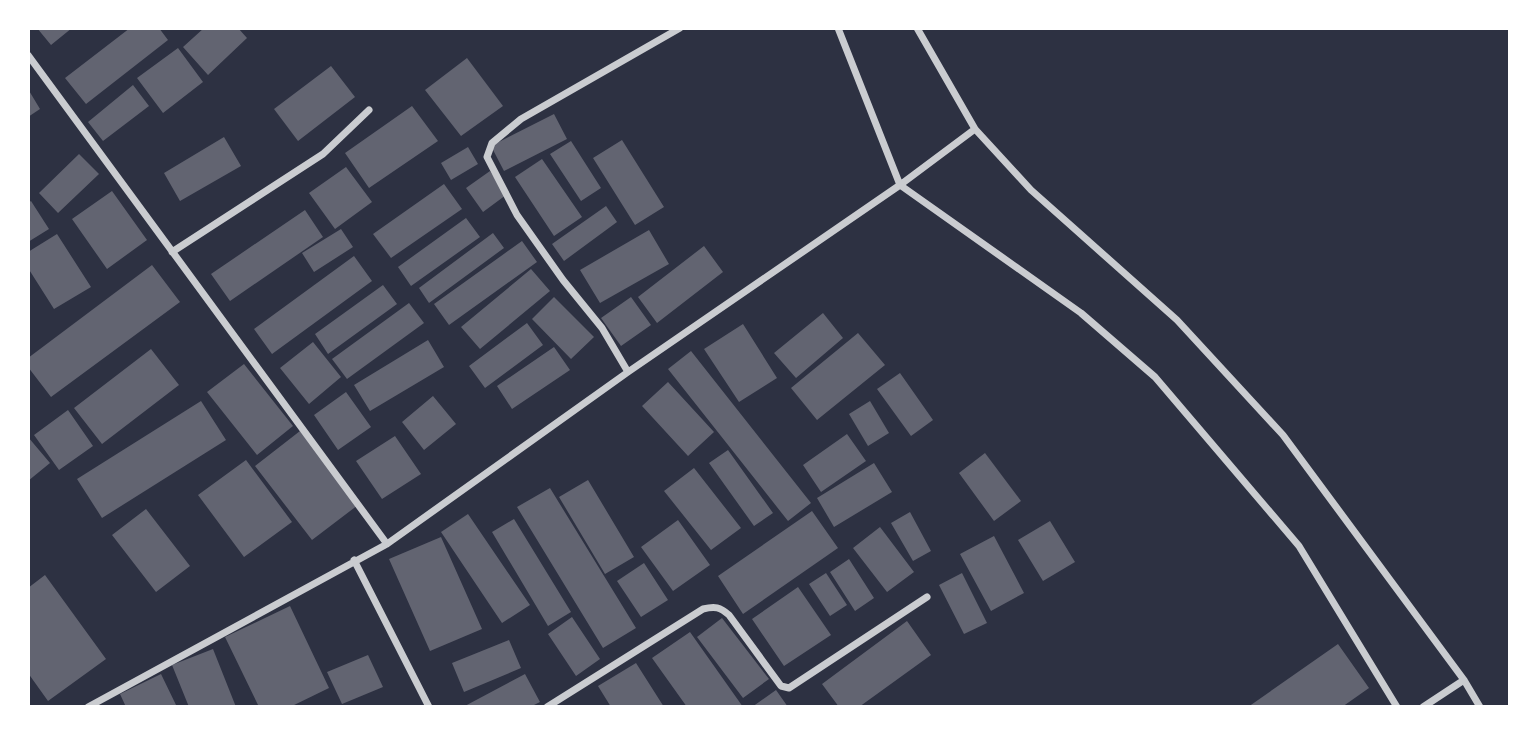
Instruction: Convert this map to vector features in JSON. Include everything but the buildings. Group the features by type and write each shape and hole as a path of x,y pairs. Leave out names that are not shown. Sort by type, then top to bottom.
{"street":[{"path":"628,372 602,328 563,280 517,215 487,157 492,143 521,120 680,28"},
{"path":"838,28 900,185 1081,313 1155,377 1299,546 1397,707"},
{"path":"917,28 975,129 1031,190 1177,320 1283,435 1464,680 1480,707"},
{"path":"28,55 387,544"},
{"path":"173,252 323,154 369,110"},
{"path":"88,707 387,544 628,372 900,185 975,129"},
{"path":"354,560 429,707"},
{"path":"547,707 703,609 713,606 721,608 729,615 781,686 789,688 928,597"},
{"path":"1425,705 1464,680"}]}
